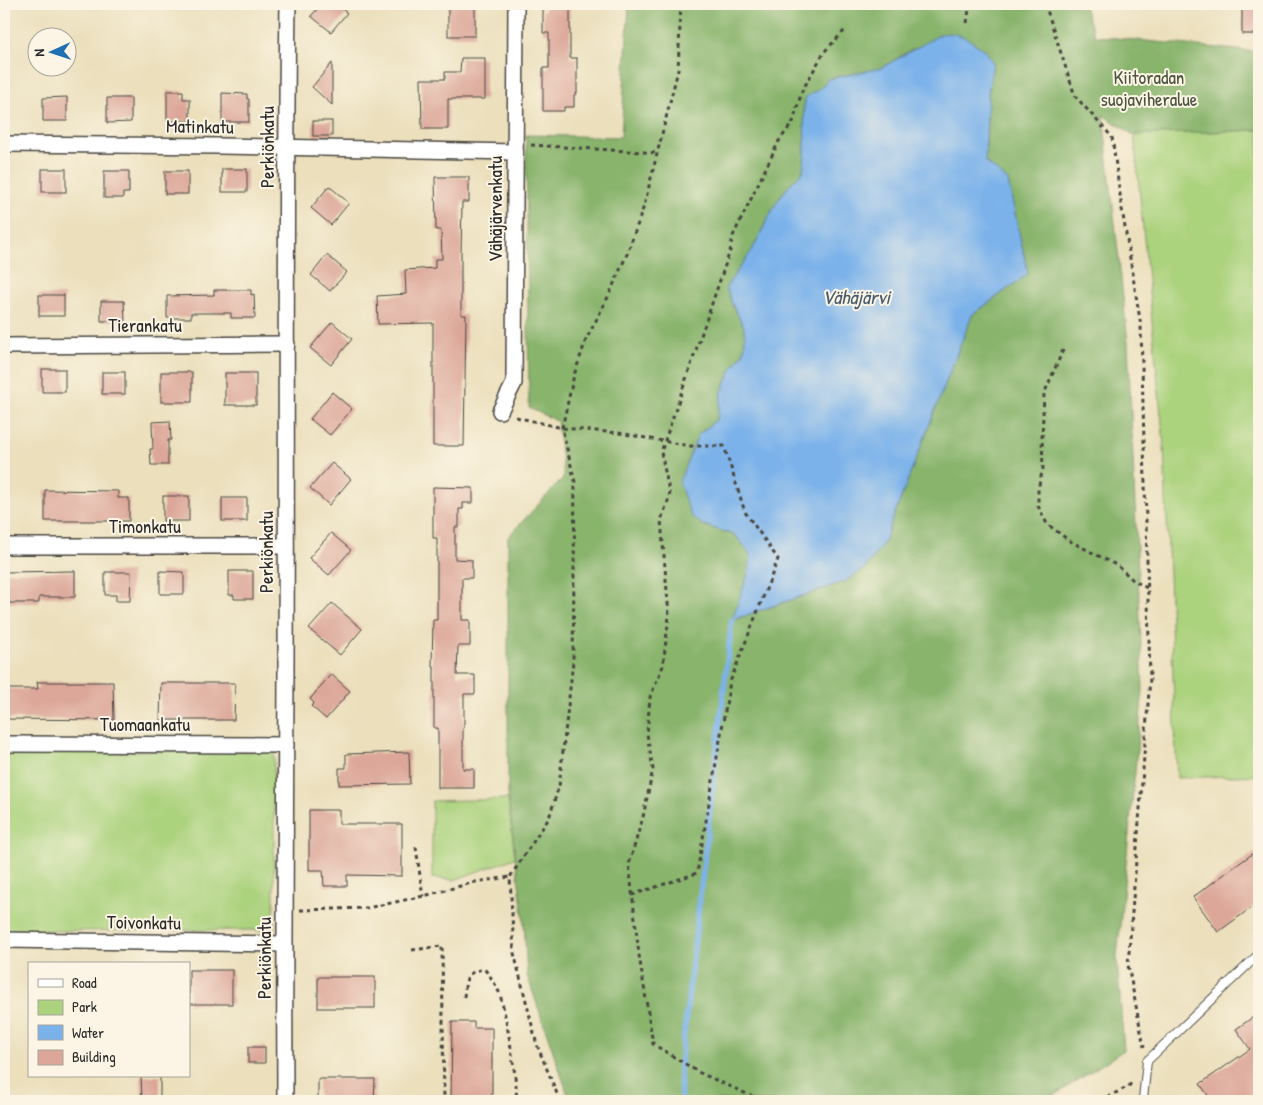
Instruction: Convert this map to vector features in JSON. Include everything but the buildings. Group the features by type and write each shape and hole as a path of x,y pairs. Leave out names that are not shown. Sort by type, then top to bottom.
{"street":[{"name":"Perkiönkatu","path":"285,1101 286,149 288,4"},
{"name":"Vähäjärvenkatu","path":"500,411 514,383 516,4"},
{"name":"Matinkatu","path":"4,144 219,146 286,149 515,148"},
{"name":"Tierankatu","path":"4,346 287,344"},
{"name":"Timonkatu","path":"4,546 286,546"},
{"name":"Tuomaankatu","path":"4,744 286,745"},
{"name":"Toivonkatu","path":"4,940 284,944"}],"lane":[{"path":"1145,1101 1143,1099 1147,1061 1259,954"}],"path":[{"path":"560,1101 537,1045 514,953 510,877 549,818 560,786 573,662 575,482 562,428 574,375 586,340 627,254 644,206 678,70 680,4"},
{"path":"967,23 970,9 968,4"},
{"path":"1045,4 1075,96 1112,137 1141,326 1150,678 1128,965 1147,1061 1129,1086 1100,1101"},
{"path":"760,1101 700,1073 653,1044 639,955 629,864 643,817 653,769 647,734 650,697 663,666 670,616 661,520 670,496 661,452 730,251 733,236 779,142 794,122 802,92 815,68 824,52 846,29"},
{"path":"515,148 658,153"},
{"path":"1063,350 1044,394 1043,468 1038,489 1038,506 1047,524 1070,540 1118,566 1133,580 1148,589"},
{"path":"500,411 562,428 619,433 690,446 724,446 745,512 778,559 730,682 697,873 632,895"},
{"path":"416,847 424,896"},
{"path":"284,910 367,908 424,896 475,882 510,877"},
{"path":"412,950 442,946 444,1101"},
{"path":"464,997 466,977 474,970 484,969 490,975 500,994 513,1063 516,1101"}],"green space":[{"name":"Kiitoradan suojaviheralue","path":"629,4 1083,4 1095,36 1259,52 1259,130 1134,135 1103,115 1128,342 1143,689 1117,957 1124,1050 1046,1101 570,1101 527,975 524,922 508,799 508,537 564,477 557,421 529,408 526,135 621,137","holes":["913,49 993,63 988,94 985,161 1008,181 1028,274 972,315 883,544 846,581 733,620 748,574 751,557 735,535 703,525 698,435 717,419 722,391 733,367 744,351 744,327 732,304 726,287 751,252 785,190 803,172 805,154 804,106 806,97 821,88 828,79 881,68"]},
{"path":"1259,130 1259,775 1177,778 1164,445 1134,135"},
{"path":"4,751 274,751 274,930 4,931"},
{"path":"508,799 515,858 454,880 432,878 432,801"}],"water":[{"name":"Vähäjärvi","path":"951,33 965,37 986,51 993,63 988,94 985,161 1008,181 1028,274 972,315 883,544 866,567 846,581 732,620 748,574 751,557 735,535 703,525 691,516 679,482 698,435 717,419 722,391 733,367 744,352 744,327 732,304 726,287 751,252 773,209 785,191 803,172 805,153 804,106 806,97 821,88 828,79 881,68 941,34"}],"waterway":[{"path":"681,1101 680,1068 732,620"}]}
